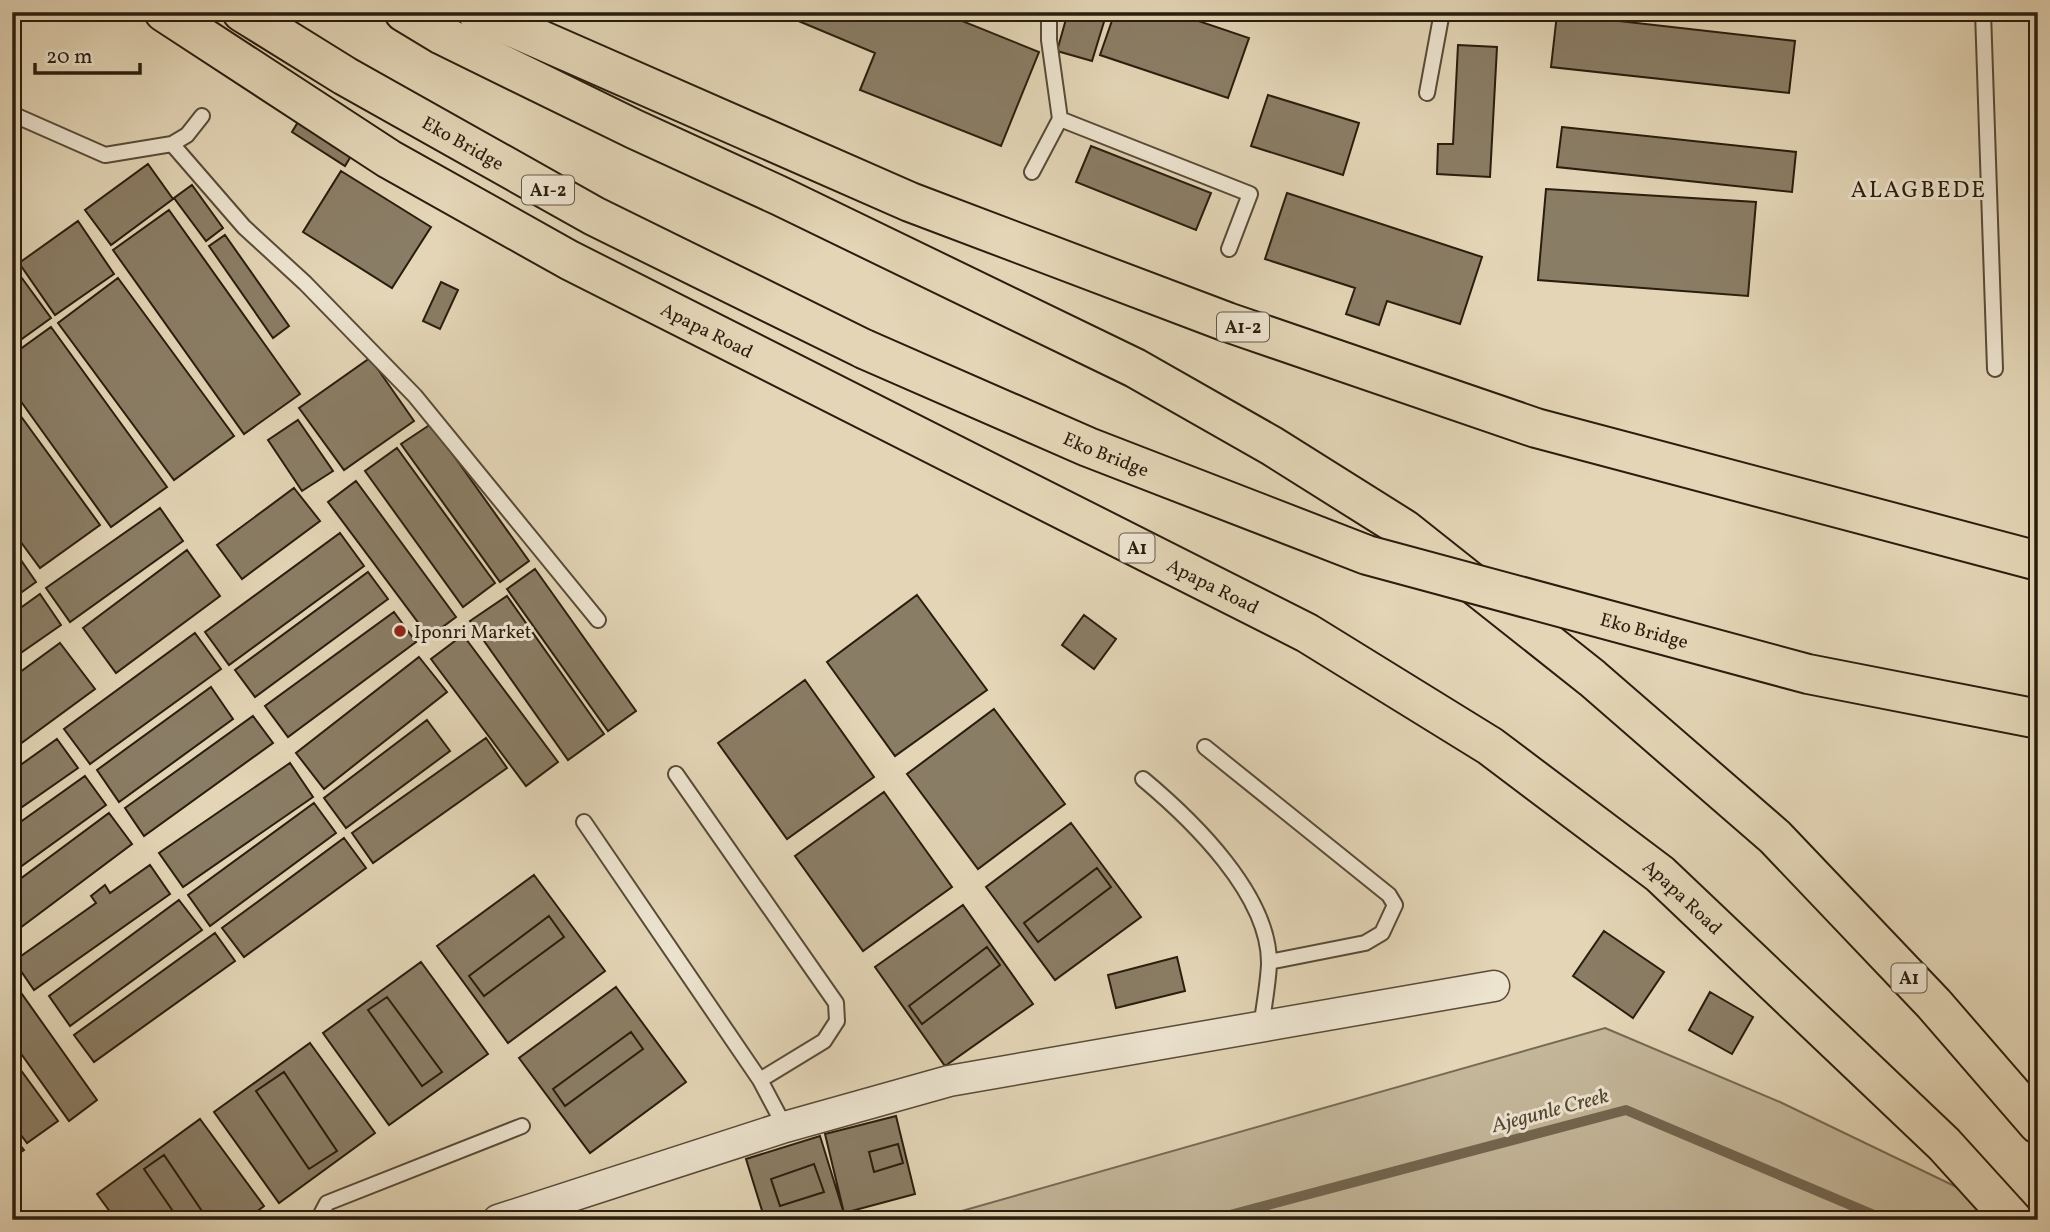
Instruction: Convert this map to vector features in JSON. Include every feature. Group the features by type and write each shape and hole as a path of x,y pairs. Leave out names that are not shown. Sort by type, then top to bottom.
{"highway":[{"name":"Apapa Road","path":"164,12 389,159 569,260 1307,633 1490,746 1660,874 1944,1144 2012,1220"},
{"name":"Eko Bridge","path":"242,12 345,76 593,216 864,349 1088,447 1367,555 1808,674 2038,719"},
{"name":"A1","path":"404,12 442,35 634,130 780,195 1135,368 1272,446 1404,529 1592,678 1775,837 1934,1004 2038,1124"},
{"name":"A1-2","path":"477,12 910,202 1205,311 1227,322 1535,428 2038,561"}],"street":[{"path":"498,1220 785,1127 949,1081 1494,986"}],"lane":[{"path":"1032,172 1060,119 1049,40 1049,12"},
{"path":"1427,93 1442,12"},
{"path":"1983,12 1995,369"},
{"path":"12,114 104,155 172,144 187,135 202,116"},
{"path":"1060,119 1250,194 1229,249"},
{"path":"172,144 244,227 305,282 415,396 598,620"},
{"path":"1205,747 1389,894 1395,905 1382,933 1365,943 1269,962"},
{"path":"676,774 836,1003 837,1021 824,1041 760,1080"},
{"path":"1143,779 1171,802 1247,888 1262,921 1269,962 1261,1027"},
{"path":"584,822 760,1080 785,1127"},
{"path":"318,1220 327,1203 522,1126"}],"shaded area":[{"path":"1605,1028 1780,1102 2025,1220 930,1220"}],"building":[{"path":"777,12 940,12 1039,52 1001,146 860,90 875,53"},
{"path":"1068,12 1107,12 1092,61 1057,51"},
{"path":"1115,12 1172,12 1249,38 1228,98 1100,55"},
{"path":"1557,14 1795,41 1789,93 1551,67"},
{"path":"1458,45 1497,47 1490,177 1437,174 1438,144 1453,144"},
{"path":"1268,95 1359,123 1343,175 1251,146"},
{"path":"301,117 354,151 345,166 292,132"},
{"path":"1562,127 1796,152 1792,192 1557,167"},
{"path":"1091,146 1211,193 1196,230 1076,182"},
{"path":"148,164 173,199 111,245 85,210"},
{"path":"341,171 431,227 392,288 303,232"},
{"path":"192,185 223,228 206,241 174,198"},
{"path":"1546,189 1756,202 1748,296 1538,280"},
{"path":"1287,193 1482,257 1460,324 1387,301 1379,325 1346,314 1355,288 1265,259"},
{"path":"169,210 300,394 244,434 113,250"},
{"path":"78,221 114,274 55,315 19,263"},
{"path":"225,235 289,326 273,338 209,246"},
{"path":"16,270 51,318 12,346 12,273"},
{"path":"118,278 234,436 174,480 58,323"},
{"path":"441,282 458,290 440,329 423,321"},
{"path":"51,327 167,487 111,527 12,389 12,355"},
{"path":"370,358 414,421 344,470 299,408"},
{"path":"12,404 100,525 40,568 12,530"},
{"path":"298,420 333,471 302,491 268,440"},
{"path":"431,424 529,561 500,582 401,444"},
{"path":"397,448 495,583 463,607 365,471"},
{"path":"356,481 456,617 429,637 328,502"},
{"path":"294,488 320,521 242,579 217,545"},
{"path":"160,508 183,541 70,622 46,588"},
{"path":"340,533 364,566 229,665 205,632"},
{"path":"12,547 36,582 12,599"},
{"path":"187,550 220,596 116,673 83,628"},
{"path":"535,569 636,711 608,731 507,589"},
{"path":"368,572 388,599 255,697 235,670"},
{"path":"40,594 61,625 12,659 12,614"},
{"path":"917,595 987,690 895,756 827,662"},
{"path":"507,596 604,734 568,760 470,621"},
{"path":"394,612 416,642 288,737 265,706"},
{"path":"1084,615 1116,639 1094,669 1062,645"},
{"path":"195,633 221,669 90,764 64,729"},
{"path":"463,635 558,762 526,786 431,659"},
{"path":"60,643 95,689 12,750 12,678"},
{"path":"419,657 447,692 324,789 296,753"},
{"path":"805,680 874,777 787,839 718,743"},
{"path":"211,687 233,719 119,802 97,770"},
{"path":"994,709 1065,804 978,869 907,774"},
{"path":"253,716 273,743 144,836 125,808"},
{"path":"427,720 450,751 346,828 324,798"},
{"path":"486,738 507,768 373,863 352,833"},
{"path":"57,739 78,768 12,814 12,771"},
{"path":"290,763 313,797 183,887 159,853"},
{"path":"85,776 106,805 12,873 12,828"},
{"path":"884,792 952,887 863,951 795,856"},
{"path":"314,803 336,833 210,926 188,895"},
{"path":"109,813 132,844 12,934 12,885"},
{"path":"1071,823 1141,917 1055,980 986,887","holes":["1097,868 1111,887 1038,942 1024,923"]},
{"path":"344,838 366,868 244,957 222,928"},
{"path":"150,865 170,894 34,990 14,961 96,903 91,896 105,885 110,893"},
{"path":"1097,868 1111,887 1038,942 1024,923"},
{"path":"534,875 605,971 508,1043 437,946","holes":["549,916 564,937 484,996 469,976"]},
{"path":"179,900 202,930 70,1026 49,996"},
{"path":"963,905 1033,1004 945,1066 875,967","holes":["987,947 1000,965 922,1024 909,1006"]},
{"path":"549,916 564,937 484,996 469,976"},
{"path":"1604,931 1664,972 1633,1018 1573,976"},
{"path":"215,933 235,961 94,1062 74,1035"},
{"path":"987,947 1000,965 922,1024 909,1006"},
{"path":"1177,957 1185,991 1116,1008 1108,975"},
{"path":"421,962 488,1054 389,1125 323,1033","holes":["387,997 442,1072 422,1086 368,1010"]},
{"path":"12,980 97,1100 69,1121 12,1041"},
{"path":"616,987 686,1082 590,1153 519,1058","holes":["631,1032 643,1049 565,1106 553,1089"]},
{"path":"1710,992 1753,1017 1732,1054 1689,1030"},
{"path":"387,997 442,1072 422,1086 368,1010"},
{"path":"631,1032 643,1049 565,1106 553,1089"},
{"path":"310,1043 375,1133 279,1203 214,1112","holes":["284,1072 337,1151 309,1169 256,1091"]},
{"path":"12,1058 58,1121 27,1143 12,1123"},
{"path":"284,1072 337,1151 309,1169 256,1091"},
{"path":"896,1116 915,1194 844,1213 825,1134","holes":["898,1144 903,1163 874,1172 869,1152"]},
{"path":"200,1119 264,1206 246,1220 208,1220 164,1155 144,1169 179,1220 116,1220 97,1194"},
{"path":"12,1135 24,1150 12,1158"},
{"path":"820,1136 845,1217 835,1220 765,1220 746,1159","holes":["814,1164 824,1192 780,1206 771,1179"]},
{"path":"898,1144 903,1163 874,1172 869,1152"},
{"path":"164,1155 208,1220 179,1220 144,1169"},
{"path":"814,1164 824,1192 780,1206 771,1179"}],"waterway":[{"name":"Ajegunle Creek","path":"1211,1220 1626,1110 1886,1220"}],"place":[{"name":"Iponri Market","path":"400,631"}],"district":[{"name":"ALAGBEDE","path":"1919,189"}]}
